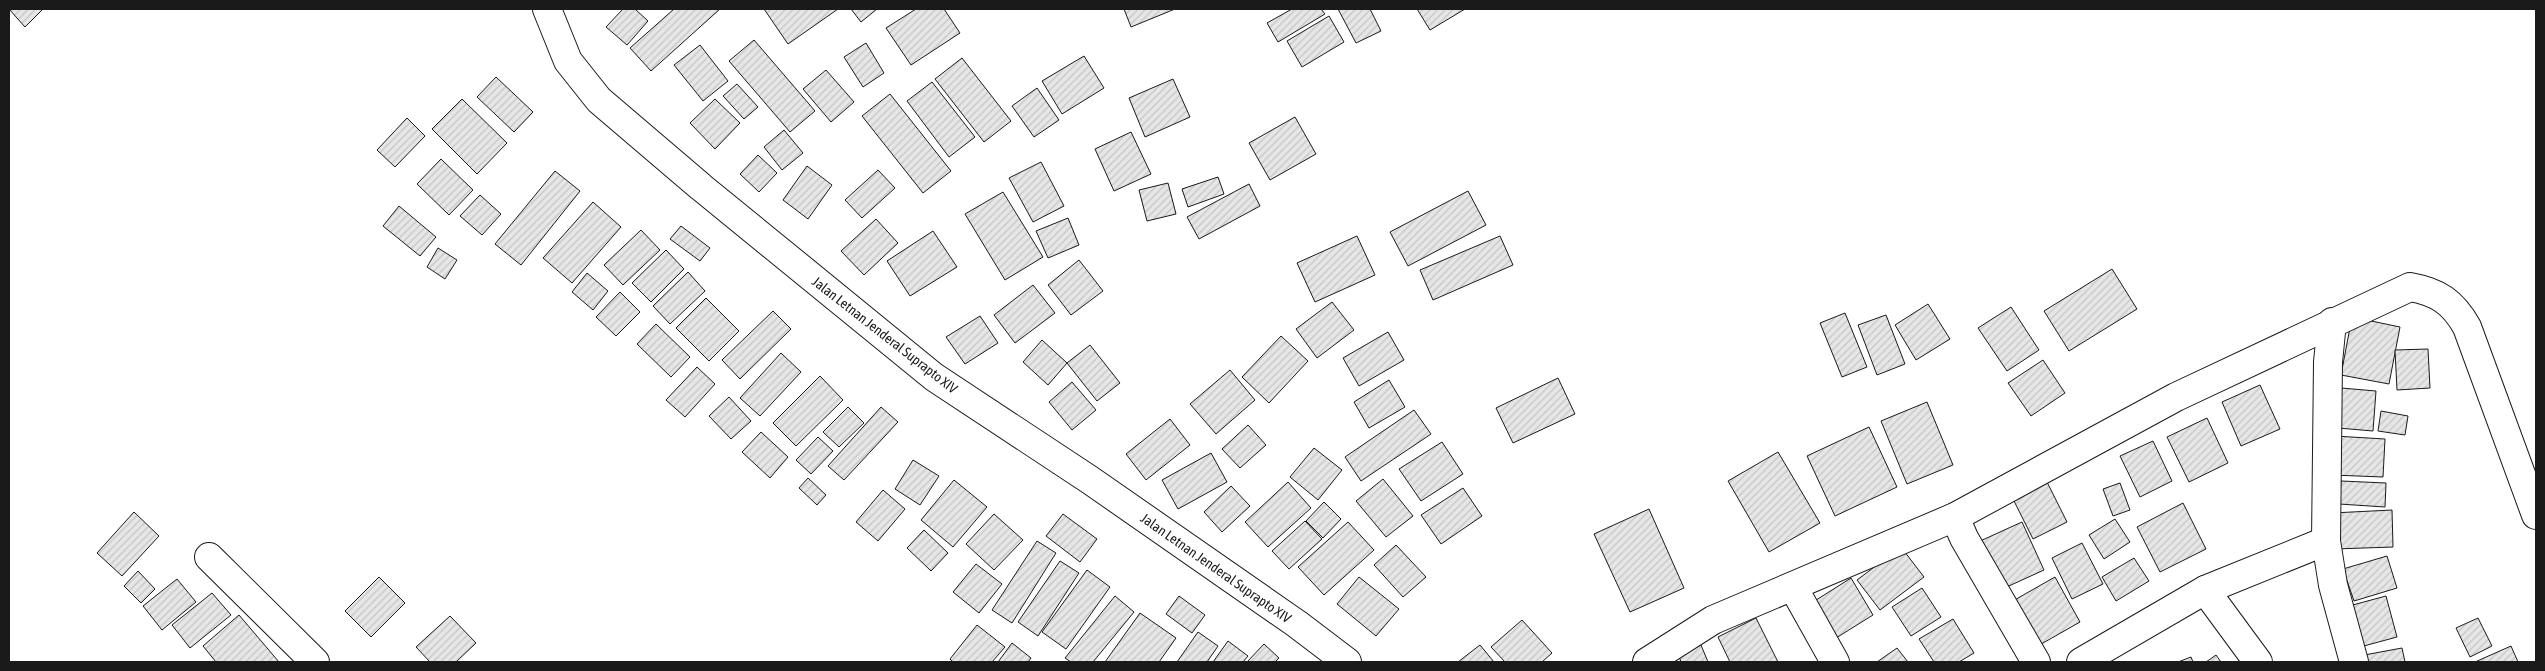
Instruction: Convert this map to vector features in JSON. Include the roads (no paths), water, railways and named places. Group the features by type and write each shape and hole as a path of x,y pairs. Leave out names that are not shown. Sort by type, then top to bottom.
{"street":[{"name":"Jalan Letnan Jenderal Suprapto XIV","path":"547,9 568,61 599,100 701,187 934,377 1090,480 1296,624 1347,662"},
{"path":"1646,662 1713,620 1955,517 2176,396 2410,287 2429,291 2447,300 2458,312 2467,327 2536,515"},
{"path":"2332,322 2328,362 2326,541 2333,584 2354,662"},
{"path":"1955,517 1964,538 2036,662"},
{"path":"2081,662 2206,590 2326,541"},
{"path":"209,557 315,662"},
{"path":"1793,587 1834,662"},
{"path":"2206,590 2258,662"}]}
